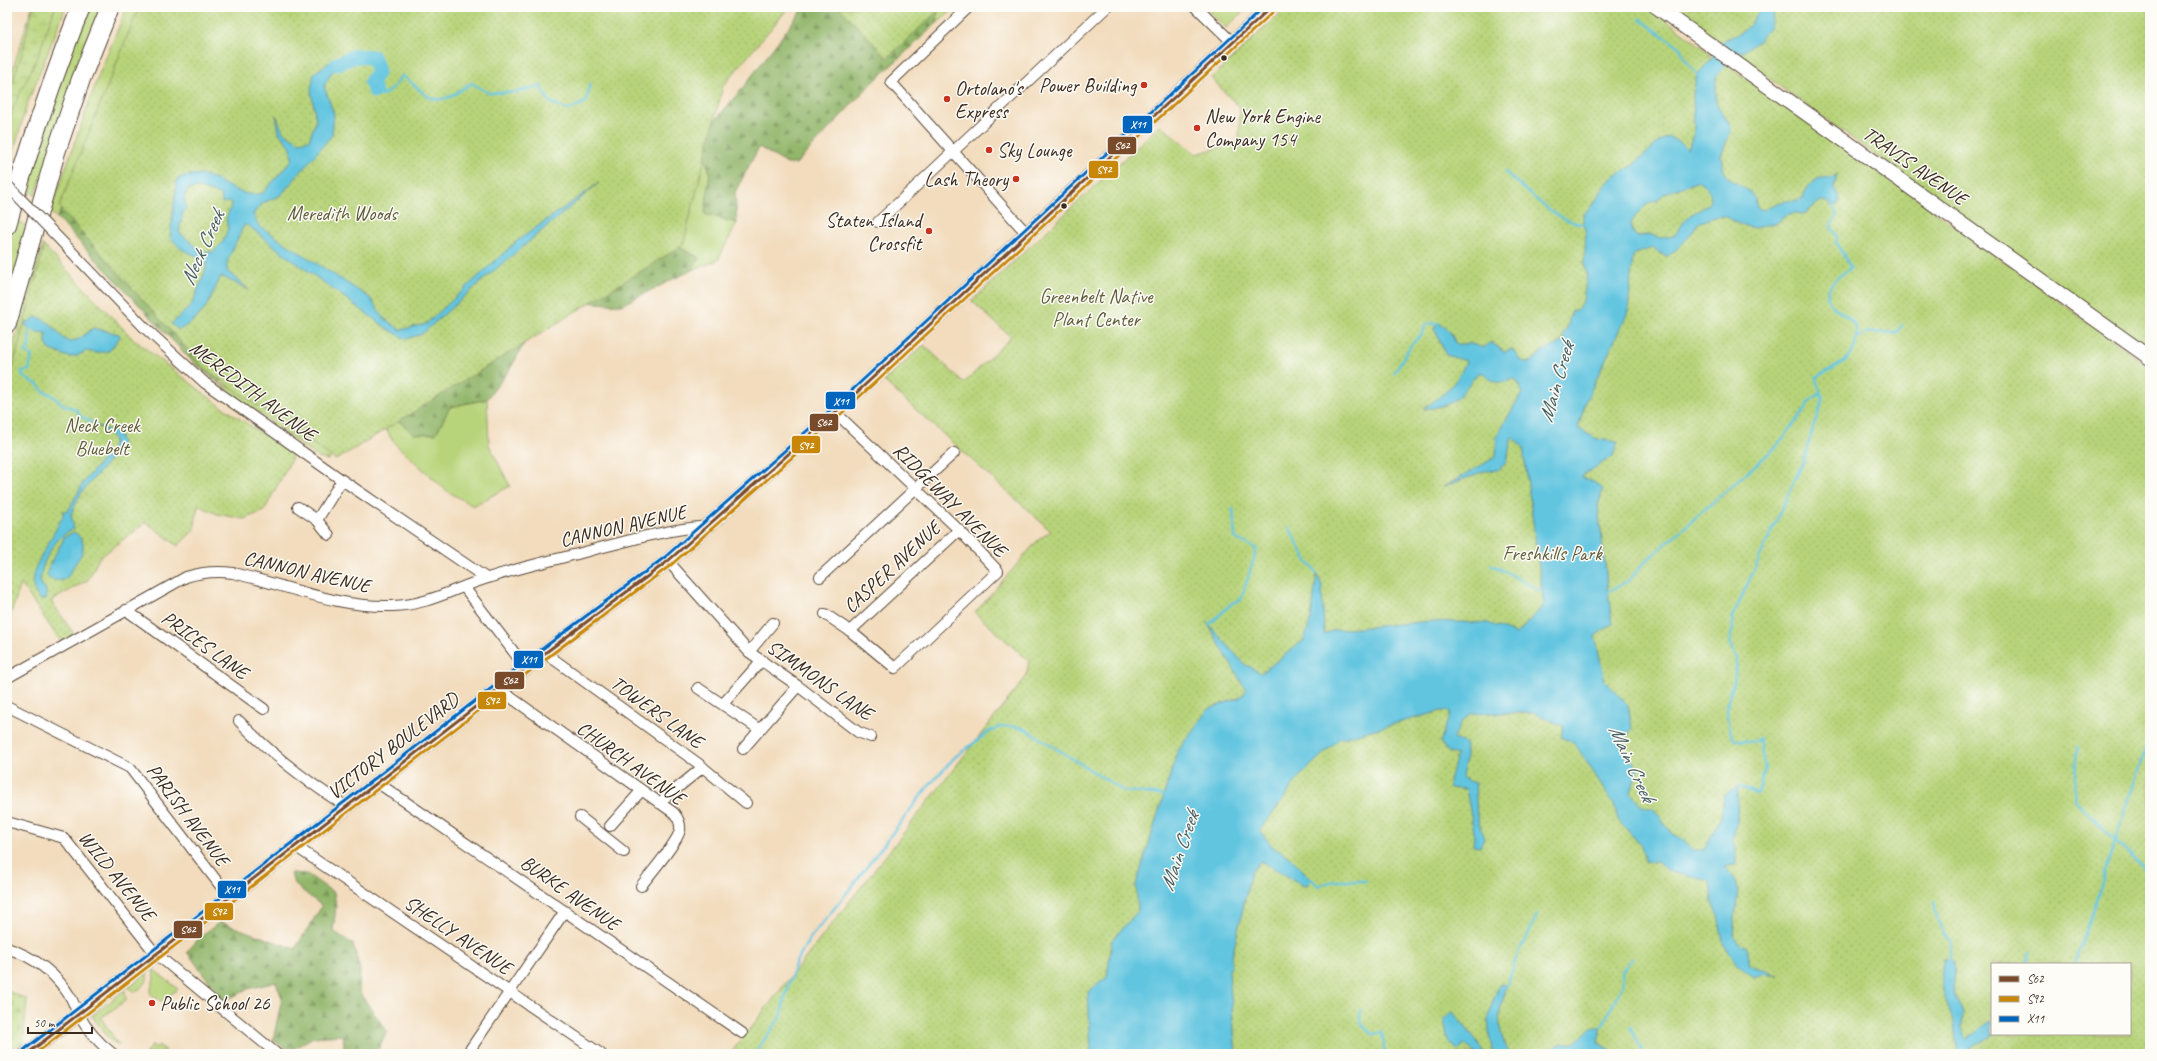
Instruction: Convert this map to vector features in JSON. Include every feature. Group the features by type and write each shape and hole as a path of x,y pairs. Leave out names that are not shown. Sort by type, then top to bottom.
{"highway":[{"path":"7,225 27,155 75,7"},
{"path":"55,71 81,7"},
{"path":"7,325 56,152 110,7"},
{"path":"56,152 122,7"}],"main road":[{"name":"VICTORY BOULEVARD","path":"27,1054 155,953 229,898 545,653 668,561 710,526 836,412 1272,7"},
{"name":"TRAVIS AVENUE","path":"1657,7 2150,358"}],"street":[{"path":"970,7 891,82 954,150 1028,234"},
{"path":"878,222 1107,7"},
{"path":"1196,7 1233,43"},
{"name":"MEREDITH AVENUE","path":"7,185 144,327 205,383 342,480 486,578"},
{"name":"RIDGEWAY AVENUE","path":"825,614 850,631 895,668 998,571 959,530 836,412"},
{"path":"820,577 954,452"},
{"path":"316,520 342,480"},
{"path":"298,507 316,520 330,535"},
{"name":"CANNON AVENUE","path":"7,678 186,577 208,572 233,573 344,603 366,606 393,606 416,603 446,595 486,578 655,534 683,528 710,526"},
{"name":"CASPER AVENUE","path":"850,631 959,530"},
{"name":"SIMMONS LANE","path":"668,561 749,652 798,686 858,732 871,737"},
{"path":"464,587 526,668"},
{"name":"PRICES LANE","path":"126,610 264,709"},
{"name":"SIMMONS LANE","path":"749,652 773,623"},
{"name":"TOWERS LANE","path":"545,653 703,767 746,803"},
{"path":"722,704 762,660"},
{"path":"743,749 798,686"},
{"path":"698,688 759,729"},
{"name":"CHURCH AVENUE","path":"499,689 674,813 680,823 678,835 640,886"},
{"name":"PARISH AVENUE","path":"7,706 130,768 229,898"},
{"path":"239,722 297,774 347,807"},
{"path":"659,803 703,767"},
{"name":"BURKE AVENUE","path":"378,783 742,1033"},
{"path":"610,826 641,791"},
{"path":"580,817 624,852"},
{"name":"WILD AVENUE","path":"7,822 64,838 155,953 277,1054"},
{"path":"596,831 603,824 610,826"},
{"path":"608,840 613,834 610,826"},
{"name":"SHELLY AVENUE","path":"295,846 510,992 586,1050 601,1054"},
{"path":"467,1054 565,911"},
{"path":"7,948 26,954 50,972 72,999 78,1014 100,1044 113,1054"}],"green space":[{"path":"32,7 66,7 26,107 9,170 7,168 7,88"},
{"path":"33,7 55,7 38,56 13,108 7,134 7,98 23,50"},
{"path":"86,7 103,7 35,196 25,186"},
{"path":"127,7 151,7 57,218 50,212 98,77"},
{"name":"Meredith Woods","path":"139,7 789,7 723,86 683,245 336,460 206,370 59,207"},
{"path":"804,7 938,7 937,23 868,87 796,164 787,164 759,147 735,192 737,223 705,214 710,172 698,141 745,85"},
{"path":"839,7 942,7 887,58"},
{"path":"938,7 957,7 937,23"},
{"path":"1205,7 1248,7 1226,28"},
{"name":"Freshkills Park","path":"1287,7 1649,7 1710,53 1708,56 1725,67 1727,65 1904,189 2150,367 2150,1054 730,1054 1026,677 1029,661 975,613 1038,540 1051,531 884,381 924,345 964,383 1011,337 972,301 1160,125 1196,154 1239,142 1240,108 1211,78"},
{"path":"1670,7 2150,7 2150,353"},
{"path":"698,141 710,172 705,214 737,223 718,260 692,270 699,258 664,239"},
{"path":"64,205 227,379 217,382 192,361 57,218"},
{"path":"13,215 28,229 7,300 7,237"},
{"path":"664,239 699,258 692,270 621,305 585,302 530,333 510,369 487,399 450,407 436,434 414,434 390,414"},
{"path":"42,244 44,246 7,390 7,368"},
{"name":"Neck Creek Bluebelt","path":"44,246 133,339 218,404 292,454 291,460 264,511 244,519 217,514 198,505 194,530 178,546 146,522 99,558 88,580 51,601 74,634 61,642 21,584 7,625 7,390"},
{"path":"217,382 301,417 450,407 487,399 489,445 510,486 473,506 447,491 394,443 381,421 328,460 319,458"},
{"path":"291,873 307,874 334,893 336,907 333,931 353,944 360,969 359,992 387,1031 376,1054 345,1054 343,1035 313,1037 290,1051 273,1040 282,998 276,982 248,989 224,1001 187,952 201,936 220,922 295,949 322,906 294,884"},
{"path":"153,969 178,989 161,1002 157,997 154,999 150,992 154,979"},
{"path":"147,973 146,982 135,992 128,988"},
{"path":"125,990 126,1000 101,1018 119,1046 109,1039 92,1016"},
{"path":"7,991 27,999 23,1045 10,1054 7,1054"},
{"path":"152,1045 157,1048 159,1045 165,1050 161,1054 145,1054"}],"water":[{"name":"Main Creek","path":"1761,7 1775,7 1770,27 1759,41 1744,51 1735,53 1716,77 1716,103 1731,126 1730,133 1721,156 1724,171 1729,179 1749,191 1755,199 1757,207 1762,210 1785,201 1799,200 1803,198 1807,189 1817,179 1827,177 1832,178 1837,174 1834,189 1840,197 1840,204 1833,206 1827,202 1821,201 1804,214 1794,213 1783,216 1779,222 1755,228 1740,225 1725,216 1715,217 1698,223 1684,242 1666,257 1653,248 1635,254 1633,256 1628,312 1586,401 1578,428 1597,439 1618,442 1613,456 1581,477 1594,482 1603,489 1598,506 1612,624 1595,636 1605,681 1628,705 1632,728 1621,747 1638,768 1631,793 1642,806 1655,810 1672,834 1683,839 1693,850 1704,850 1721,817 1724,796 1738,786 1737,824 1732,840 1736,848 1736,865 1724,866 1735,879 1738,889 1733,935 1740,945 1747,947 1750,965 1779,976 1763,974 1754,977 1740,967 1724,946 1718,916 1712,902 1710,881 1670,872 1657,861 1645,863 1641,845 1618,820 1614,804 1575,744 1561,737 1563,726 1534,713 1472,713 1460,724 1454,739 1465,743 1466,757 1462,778 1475,783 1477,816 1484,839 1480,847 1473,846 1474,832 1466,789 1448,788 1457,755 1448,752 1440,742 1451,712 1441,711 1339,739 1300,776 1260,831 1273,847 1292,859 1311,879 1306,887 1261,861 1251,872 1229,971 1236,1054 1091,1054 1088,992 1107,977 1112,940 1138,911 1136,885 1177,752 1208,709 1241,697 1246,690 1206,621 1244,664 1261,673 1304,640 1311,619 1317,573 1322,586 1324,634 1335,630 1431,621 1488,623 1517,634 1544,605 1523,447 1512,437 1506,463 1498,470 1485,471 1443,487 1496,457 1497,435 1522,393 1520,386 1515,379 1510,379 1506,382 1495,382 1481,372 1474,377 1462,394 1452,402 1442,406 1423,409 1449,389 1458,377 1466,361 1446,355 1434,328 1438,323 1447,329 1456,344 1472,344 1483,348 1491,342 1504,352 1512,349 1520,360 1528,363 1546,349 1564,340 1563,334 1567,328 1572,310 1577,311 1583,301 1587,274 1584,264 1586,233 1583,224 1583,215 1594,204 1604,186 1614,176 1631,167 1661,140 1669,137 1676,140 1688,149 1694,132 1693,94 1697,75 1712,58 1720,42 1745,30","holes":["1699,181 1710,192 1711,195 1709,203 1689,216 1674,236 1660,238 1649,234 1637,237 1633,232 1631,223 1639,212 1649,203 1657,201 1665,193"]},
{"path":"355,56 332,72 324,86 334,114 332,135 281,195 263,203 253,214 259,226 370,298 384,318 400,330 426,324 517,241 599,183 484,279 422,334 406,339 388,329 284,254 249,226 244,225 227,262 227,271 249,290 221,276 206,307 195,319 179,330 171,324 191,306 205,272 207,261 181,249 170,237 177,179 197,175 205,176 246,194 263,193 292,160 291,147 279,133 276,115 283,132 299,142 309,140 316,120 311,90 314,73 336,58","holes":["199,188 221,195 222,203 232,203 226,219 228,228 223,242 213,252 202,252 179,232 183,212 186,208 184,197 188,189"]},
{"path":"35,317 46,321 69,342 79,339 93,328 119,334 120,337 109,351 96,353 86,351 77,356 68,357 49,349 46,343 46,333 36,332 25,325 26,322 31,321"},
{"path":"96,425 119,434 122,444 117,452 81,493 71,514 74,529 54,544 45,560 42,568 40,584 45,588 47,598 41,600 33,588 32,581 35,568 63,516 63,511 68,511 83,483 112,448 114,441 112,436"},
{"path":"74,532 82,540 82,552 65,579 59,581 52,580 47,576 51,562 64,537"},
{"path":"1944,958 1953,962 1955,997 1963,1012 1962,1027 1967,1039 1991,1021 1991,1035 1993,1035 1971,1048 1972,1054 1958,1054 1954,1027 1942,983 1942,967"},
{"path":"1500,984 1507,985 1500,1012 1500,1027 1505,1044 1510,1054 1493,1054 1489,1034 1490,1011"},
{"path":"1452,1011 1477,1041 1484,1054 1474,1054 1473,1051 1464,1044 1459,1051 1448,1042 1444,1019"},
{"path":"1591,1027 1602,1027 1598,1042 1617,1054 1544,1054 1560,1044 1575,1043"}],"waterway":[{"path":"1640,19 1680,48 1685,59 1699,77"},
{"name":"Neck Creek","path":"337,64 355,56 373,57 378,71 371,82 375,91"},
{"path":"375,91 377,96 385,94 402,76 426,95 435,99 451,96 471,83 489,93 516,92 540,86 550,102 568,110 586,102 590,84"},
{"path":"1505,172 1543,205 1565,219 1576,223 1586,224"},
{"path":"1738,786 1757,794 1765,769 1759,738 1756,742 1736,740 1732,737 1727,715 1728,700 1734,683 1737,658 1729,643 1733,628 1732,618 1804,460 1823,400 1816,377 1846,360 1854,349 1857,335 1854,323 1835,308 1830,303 1828,298 1828,292 1833,282 1851,268 1836,243 1837,236 1831,227 1837,215 1833,206"},
{"path":"1394,373 1411,345 1422,334 1426,324 1438,323"},
{"path":"1857,338 1868,332 1896,333 1902,325"},
{"path":"30,326 29,347 25,352 32,356 29,370 22,371 23,377 37,384 44,392 50,394 64,405 77,410 79,415 96,425"},
{"path":"1608,592 1628,581 1645,562 1776,447 1806,409 1808,402 1821,393"},
{"path":"1209,625 1232,603 1241,600 1257,549 1235,538 1233,509"},
{"path":"1289,527 1308,563 1317,573"},
{"path":"1491,565 1542,591"},
{"path":"754,1054 782,1015 784,1000 796,962 810,938 853,885 926,789 955,757 990,731 1000,727 1013,726 1025,729 1124,791 1163,795"},
{"path":"2074,963 2098,897 2150,735"},
{"path":"2078,747 2074,800 2150,874"},
{"path":"1311,879 1319,886 1333,881 1366,881"},
{"path":"1934,902 1937,919 1941,929 1947,938 1952,941 1949,960"},
{"path":"1507,985 1519,950 1525,942 1537,915"},
{"path":"2027,963 2029,951"},
{"path":"1602,1027 1623,984 1622,972 1632,958"},
{"path":"1360,1010 1362,1025 1373,1034 1382,1033 1385,1054"},
{"path":"1630,1027 1642,1050"}],"transit line":[{"name":"X11","path":"24,1050 542,649 665,557 836,405 1264,7"},
{"name":"S62","path":"27,1054 545,653 668,561 839,409 1271,7"},
{"name":"S92","path":"35,1054 548,657 671,565 842,413 1274,11"}],"place":[{"name":"Power Building","path":"1144,85"},
{"name":"Ortolano's Express","path":"947,99"},
{"name":"New York Engine Company 154","path":"1197,128"},
{"name":"Sky Lounge","path":"989,150"},
{"name":"Lash Theory","path":"1016,179"},
{"name":"Staten Island Crossfit","path":"929,231"},
{"name":"Public School 26","path":"152,1003"}],"park label":[{"name":"Greenbelt Native Plant Center","path":"1096,308"}]}
